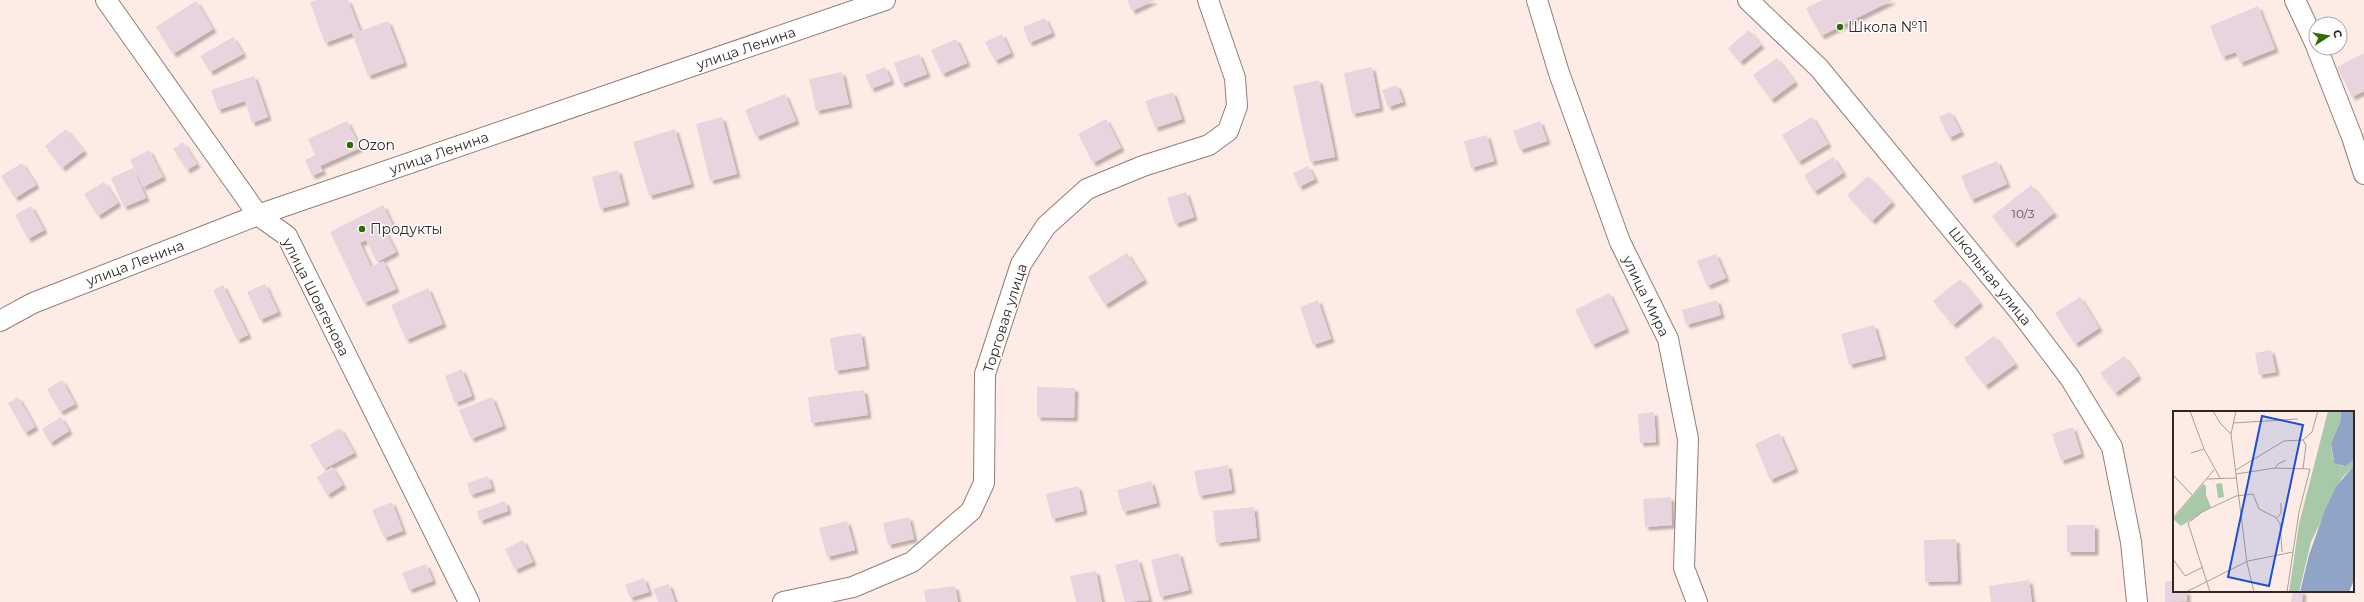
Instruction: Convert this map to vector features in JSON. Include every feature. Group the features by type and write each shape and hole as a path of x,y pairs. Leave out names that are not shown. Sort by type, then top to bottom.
{"street":[{"name":"улица Шовгенова","path":"106,0 258,215 287,236 469,602"},
{"name":"улица Ленина","path":"0,321 33,303 258,215 884,0"},
{"name":"Торговая улица","path":"783,602 853,587 912,562 970,511 984,483 985,374 1021,264 1046,226 1087,189 1143,166 1209,145 1228,131 1237,106 1235,78 1208,0"},
{"name":"улица Мира","path":"1537,0 1559,73 1620,242 1668,339 1688,439 1684,568 1697,602"},
{"name":"Школьная улица","path":"1748,0 1818,68 2023,316 2070,378 2112,447 2131,542 2137,602"},
{"path":"2295,0 2308,28"},
{"path":"2320,56 2352,137 2364,174"}],"building":[{"path":"317,0 348,0 360,31 388,21 404,63 368,76 352,33 325,43 310,2"},
{"path":"1127,0 1155,0 1132,11"},
{"path":"1823,0 1893,0 1821,36 1806,8"},
{"path":"196,1 213,29 173,54 156,27"},
{"path":"2258,6 2275,49 2240,63 2236,52 2222,57 2210,26"},
{"path":"1045,18 1052,33 1029,43 1023,27"},
{"path":"1749,30 1761,45 1740,62 1728,48"},
{"path":"1002,34 1011,53 995,61 985,42"},
{"path":"233,37 243,54 210,72 200,56"},
{"path":"956,39 967,63 942,74 931,50"},
{"path":"2364,53 2364,91 2352,97 2337,67"},
{"path":"919,54 927,74 901,84 894,63"},
{"path":"1777,58 1795,82 1771,100 1753,75"},
{"path":"885,67 891,81 871,89 865,75"},
{"path":"1372,67 1380,108 1352,114 1344,73"},
{"path":"842,72 849,104 816,111 809,79"},
{"path":"254,76 268,117 252,123 245,101 218,110 211,90"},
{"path":"1319,80 1335,157 1310,162 1293,86"},
{"path":"1397,85 1403,102 1388,107 1382,90"},
{"path":"1173,92 1182,119 1155,128 1145,101"},
{"path":"785,94 796,121 756,137 745,110"},
{"path":"1950,112 1961,132 1949,138 1939,117"},
{"path":"722,117 737,174 710,181 696,124"},
{"path":"1812,117 1828,144 1798,162 1782,135"},
{"path":"1106,119 1121,148 1093,163 1078,134"},
{"path":"347,121 360,148 320,166 323,171 312,176 305,160 315,155 308,139"},
{"path":"1540,121 1547,141 1520,150 1513,131"},
{"path":"66,129 84,151 62,168 45,146"},
{"path":"675,129 691,184 649,196 633,142"},
{"path":"1487,135 1494,161 1471,168 1464,141"},
{"path":"183,142 197,164 187,170 173,149"},
{"path":"149,150 163,177 143,187 130,160"},
{"path":"1833,157 1843,173 1814,192 1804,175"},
{"path":"1997,161 2007,184 1971,200 1961,176"},
{"path":"22,163 36,185 15,198 1,176"},
{"path":"1308,166 1315,179 1299,187 1293,173"},
{"path":"133,168 146,198 124,207 111,178"},
{"path":"618,170 626,202 600,209 592,177"},
{"path":"1868,176 1892,202 1872,221 1847,195"},
{"path":"104,182 118,203 98,216 84,194"},
{"path":"2031,185 2054,213 2014,244 1992,216"},
{"path":"1186,192 1194,217 1175,224 1167,198"},
{"path":"383,205 393,226 373,236 385,231 396,252 377,262 366,240 360,243 371,267 383,261 396,289 364,303 330,232"},
{"path":"31,206 44,230 28,239 15,215"},
{"path":"1127,253 1144,280 1105,305 1088,277"},
{"path":"1716,254 1726,278 1707,286 1697,261"},
{"path":"1960,279 1980,303 1953,325 1933,301"},
{"path":"265,284 278,312 260,320 247,292"},
{"path":"223,285 248,335 237,340 213,290"},
{"path":"428,288 443,324 406,340 391,305"},
{"path":"1609,293 1626,329 1592,345 1575,310"},
{"path":"2080,297 2099,328 2075,344 2055,313"},
{"path":"1318,300 1331,339 1313,345 1300,307"},
{"path":"1717,300 1721,315 1686,325 1682,310"},
{"path":"1874,325 1883,356 1849,365 1841,334"},
{"path":"861,333 866,366 835,371 830,338"},
{"path":"1994,336 2015,364 1985,386 1964,358"},
{"path":"2271,350 2276,372 2259,375 2255,353"},
{"path":"2124,356 2138,376 2115,393 2100,373"},
{"path":"462,369 472,396 455,403 445,376"},
{"path":"62,380 75,404 60,412 47,389"},
{"path":"1037,387 1075,388 1074,418 1037,417"},
{"path":"864,390 868,415 811,423 808,397"},
{"path":"18,397 35,427 25,433 8,403"},
{"path":"492,397 503,426 471,439 459,410"},
{"path":"1654,412 1656,442 1640,443 1638,414"},
{"path":"61,417 69,431 50,443 42,429"},
{"path":"2073,427 2081,454 2061,461 2052,434"},
{"path":"340,428 354,453 324,469 310,445"},
{"path":"1779,433 1795,469 1770,480 1755,444"},
{"path":"1228,465 1232,490 1199,496 1194,471"},
{"path":"332,467 343,485 327,495 317,477"},
{"path":"488,476 492,488 470,495 467,483"},
{"path":"1151,481 1157,503 1123,512 1117,490"},
{"path":"1078,486 1084,511 1052,519 1046,494"},
{"path":"1671,497 1672,525 1645,527 1643,499"},
{"path":"505,501 508,511 480,521 477,511"},
{"path":"392,502 403,531 384,538 372,510"},
{"path":"1254,507 1257,538 1216,543 1213,511"},
{"path":"909,517 914,539 888,545 883,523"},
{"path":"847,521 855,550 827,557 819,528"},
{"path":"2067,525 2095,525 2095,552 2067,552"},
{"path":"1956,539 1958,581 1925,582 1924,540"},
{"path":"523,540 533,562 515,570 505,549"},
{"path":"1179,553 1189,590 1160,597 1151,560"},
{"path":"1138,559 1149,600 1125,602 1115,565"},
{"path":"426,564 433,581 409,590 402,573"},
{"path":"1096,571 1102,602 1076,602 1070,576"},
{"path":"644,578 649,592 630,598 625,585"},
{"path":"2029,580 2032,602 1991,602 1989,586"},
{"path":"2165,581 2173,581 2173,592 2187,592 2187,601 2165,602"},
{"path":"669,584 675,602 658,602 653,589"},
{"path":"955,586 958,602 926,602 924,590"},
{"path":"2293,592 2303,592 2302,602 2291,602"}],"place":[{"name":"Школа №11","path":"1840,27"},
{"name":"Ozon","path":"350,145"},
{"name":"Продукты","path":"362,229"}]}
